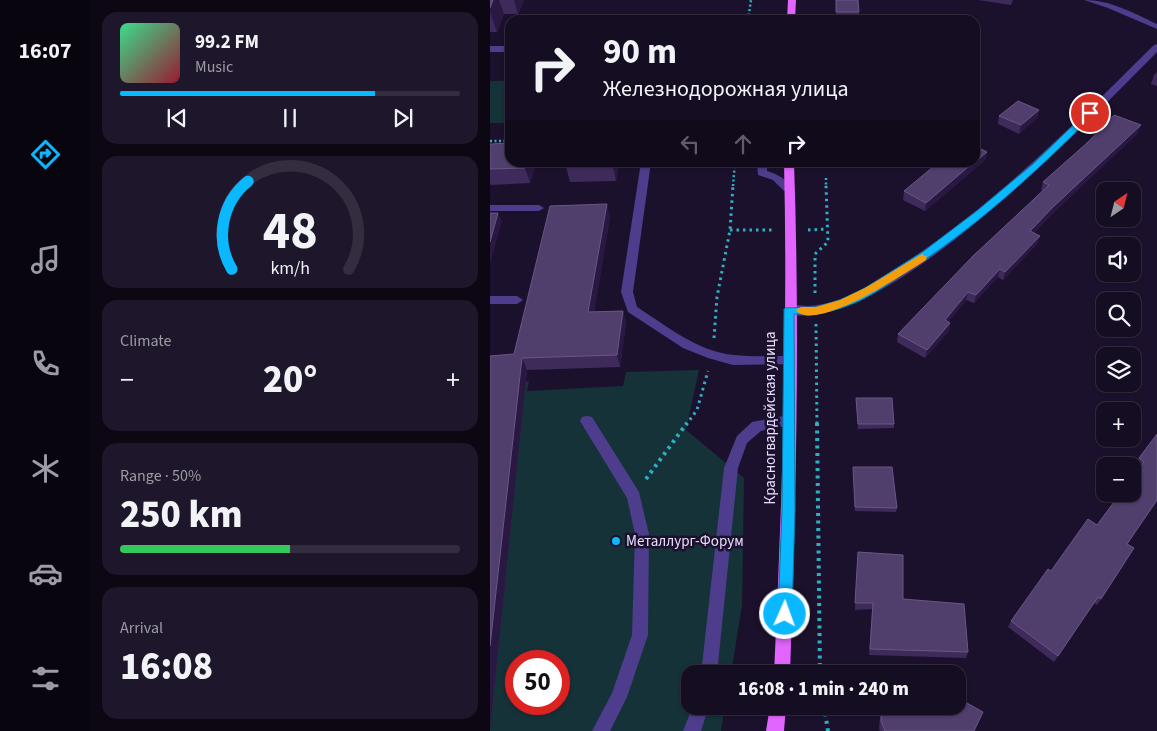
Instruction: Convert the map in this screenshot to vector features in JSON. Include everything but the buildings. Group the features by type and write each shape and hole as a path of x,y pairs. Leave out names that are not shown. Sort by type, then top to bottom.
{"main road":[{"path":"791,15 792,0"},
{"name":"Красногвардейская улица","path":"782,665 788,529 791,230 788,167"},
{"path":"775,731 777,715"}],"street":[{"path":"1088,0 1110,6 1157,27"},
{"path":"789,310 816,310 843,303 869,291 928,254 981,213 1036,166 1157,47"},
{"path":"490,49 505,49"},
{"path":"645,167 627,292 632,309 672,337 712,355 733,360 789,361"},
{"path":"762,167 762,173 777,178 788,189"},
{"path":"490,208 539,208"},
{"path":"490,300 517,300"},
{"path":"710,665 731,468 742,440 757,426 789,420"},
{"path":"587,421 634,496 642,534 640,635 619,697 601,731"},
{"path":"692,731 698,715"}],"path":[{"path":"749,15 751,0"},
{"path":"490,141 505,141"},
{"path":"730,230 735,167"},
{"path":"820,665 815,254 828,242 826,178"},
{"path":"825,715 828,731"}],"green space":[{"path":"490,81 505,81 505,123 490,123"},
{"name":"Металлург-Форум","path":"699,370 686,430 744,478 742,605 732,665 681,665 681,715 724,715 721,731 490,731 490,385 529,381 527,391 623,386 626,372"}],"slow traffic":[{"path":"801,310 816,310 843,303 869,291 922,257"}],"place":[{"name":"Металлург-Форум","path":"616,541"}],"route":[{"path":"785,614 788,510 789,310 816,310 843,303 869,291 928,254 981,213 1036,166 1090,113"}]}
